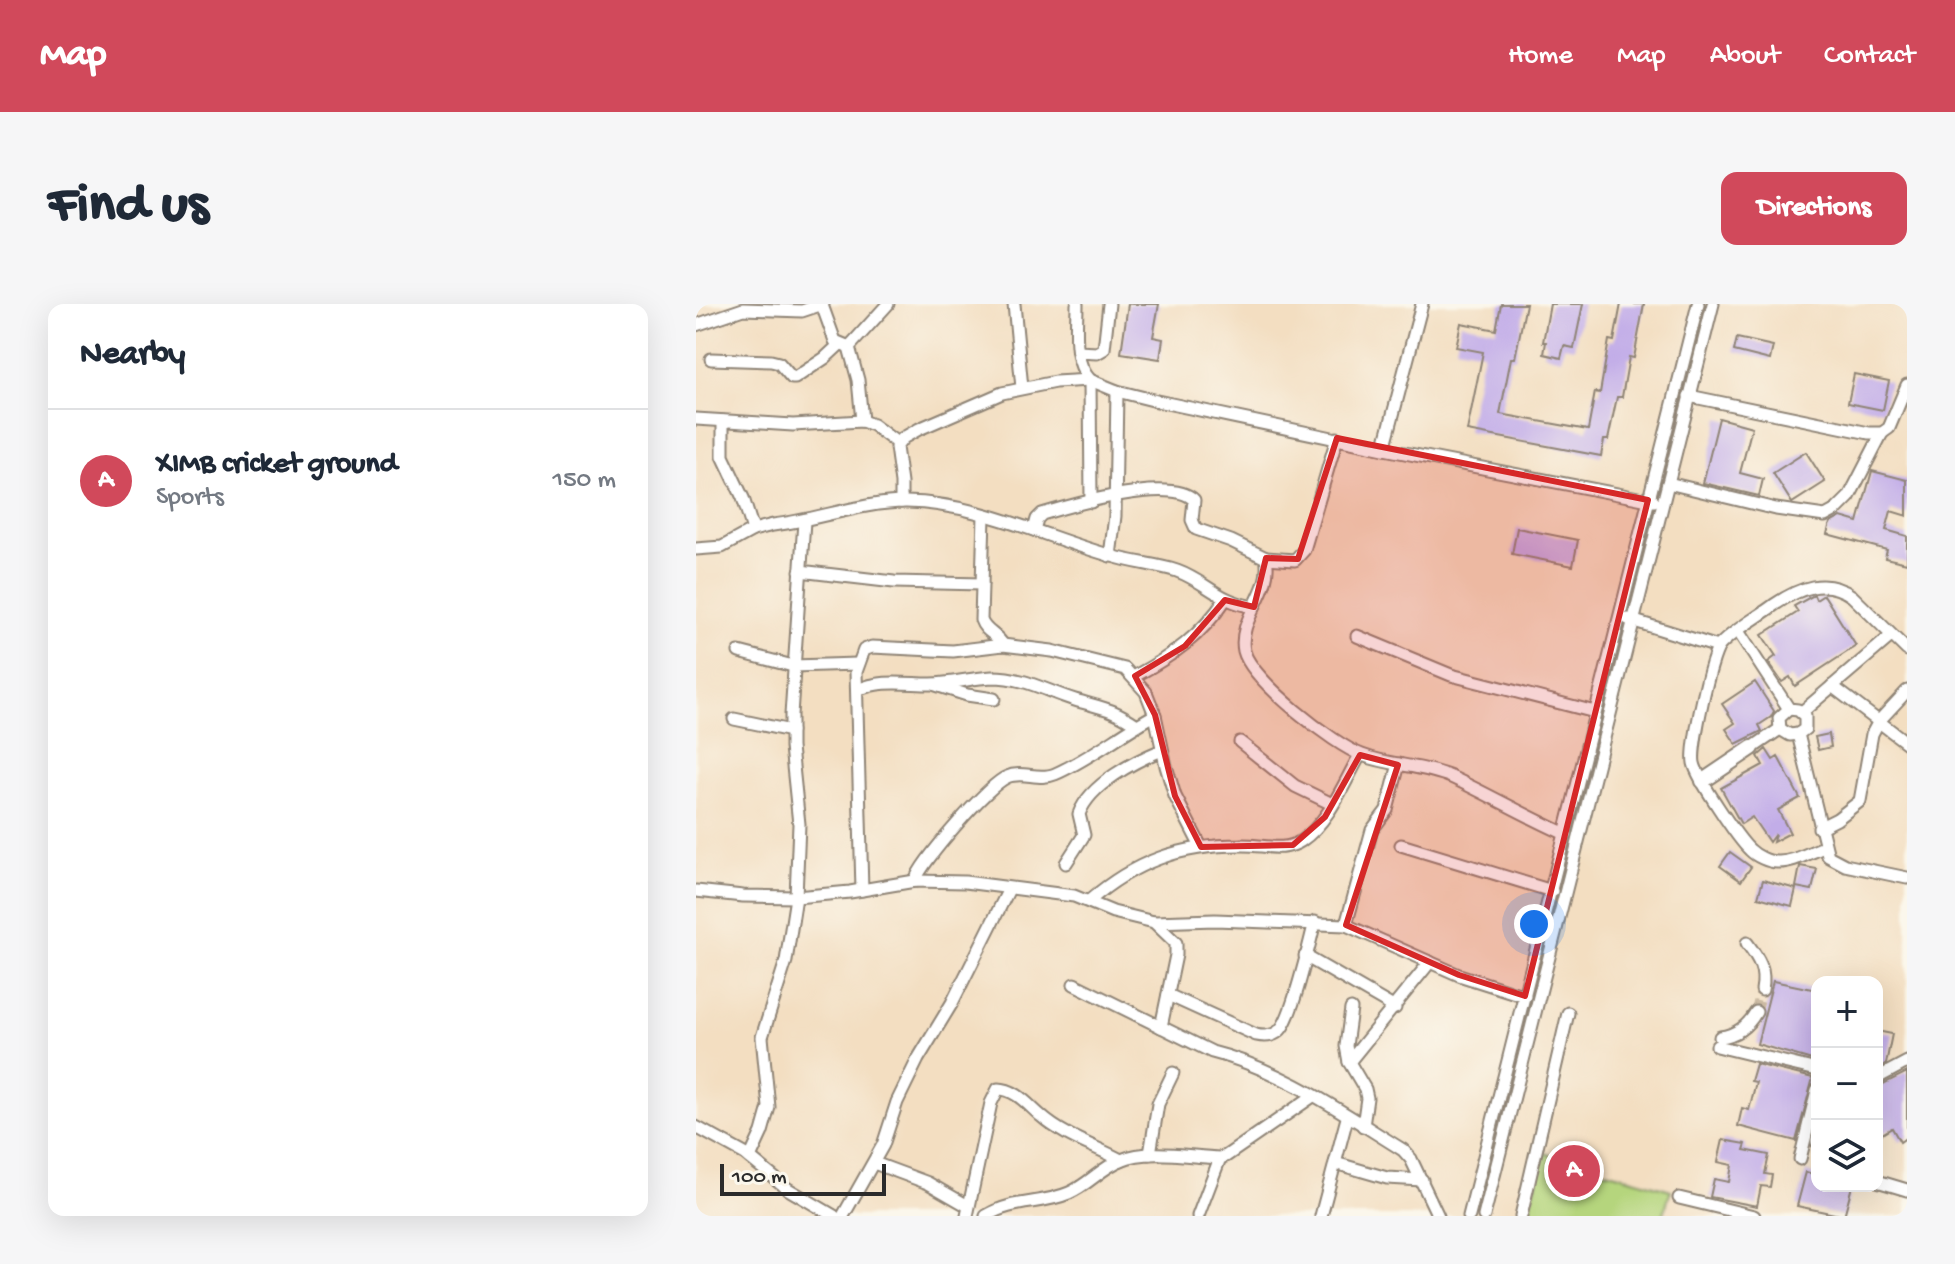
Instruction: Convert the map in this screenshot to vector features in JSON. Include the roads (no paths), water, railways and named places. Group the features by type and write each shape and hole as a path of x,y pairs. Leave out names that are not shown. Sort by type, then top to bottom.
{"main road":[{"path":"1703,781 1752,748"}],"street":[{"path":"696,325 743,309 802,311 822,304 829,330 844,346 858,380 862,421"},
{"path":"711,359 771,361 779,363 795,378 844,346 888,304"},
{"path":"1014,304 1022,388"},
{"path":"1077,304 1078,352 1081,367 1090,380 1091,502"},
{"path":"1078,352 1097,353 1104,349 1109,304"},
{"path":"1384,449 1422,304"},
{"path":"1469,1216 1698,304"},
{"path":"1484,1216 1713,304"},
{"path":"897,443 975,402 1022,388 1090,380 1117,391 1384,449 1663,503"},
{"path":"1668,483 1776,509 1825,516 1849,497 1882,433 1889,428 1907,385"},
{"path":"1110,556 1115,516 1117,391"},
{"path":"1689,396 1869,433 1882,433"},
{"path":"696,419 793,425 862,421 873,425 897,443"},
{"path":"723,421 723,456 743,498 753,530"},
{"path":"1034,530 1042,514 1115,496 1171,491 1184,493 1194,500 1192,520 1196,529 1266,558 1295,560 1304,550 1337,438"},
{"path":"897,443 901,502"},
{"path":"696,549 722,547 753,530 901,502 951,506 1110,556 1177,571 1225,600 1254,607"},
{"path":"984,515 983,625 1003,645"},
{"path":"750,1158 769,1107 762,1037 786,961 796,897 798,804 791,731 804,521"},
{"path":"1266,558 1267,577 1248,621 1244,650 1250,664 1277,695 1317,727 1360,755 1448,776 1566,834"},
{"path":"800,571 894,582 982,584"},
{"path":"1824,847 1778,862 1751,851 1732,827 1694,766 1693,748 1718,647 1786,597 1811,586 1826,584 1852,596 1907,650"},
{"path":"1135,676 1185,646 1202,631 1225,600"},
{"path":"1619,617 1718,647"},
{"path":"1738,631 1789,709 1802,712"},
{"path":"1357,636 1451,675 1595,712"},
{"path":"1802,712 1891,636"},
{"path":"862,890 857,664 864,650 872,647 953,651 1003,645 1125,669 1135,676 1146,692 1155,715 1175,796 1201,847"},
{"path":"739,652 793,666 857,664"},
{"path":"858,690 878,684 934,684 980,678 1019,680 1115,710 1137,725"},
{"path":"934,684 967,695 994,699"},
{"path":"1832,686 1907,743"},
{"path":"1819,828 1860,801 1872,734 1879,721 1907,691"},
{"path":"1780,729 1779,718 1789,709"},
{"path":"1780,729 1790,735 1798,734 1806,725 1802,712"},
{"path":"915,881 923,864 1006,777 1017,774 1052,776 1155,715"},
{"path":"734,719 791,731"},
{"path":"1752,748 1780,729"},
{"path":"1798,734 1828,856 1834,861 1907,878"},
{"path":"1240,742 1295,786 1332,804"},
{"path":"1066,863 1084,835 1079,814 1086,803 1113,776 1133,762 1162,750"},
{"path":"1089,901 1111,881 1133,868 1184,849 1243,844 1284,848 1293,845 1313,831 1360,755"},
{"path":"1346,925 1372,830 1387,810 1399,764"},
{"path":"1401,845 1552,891"},
{"path":"696,891 796,897 915,881 965,882 1074,896 1113,912 1154,922 1215,920 1346,925 1459,975 1525,996"},
{"path":"843,1216 874,1163 918,1059 958,992 1009,889"},
{"path":"1154,922 1176,943 1161,1027"},
{"path":"1168,995 1256,1035 1266,1037 1277,1033 1282,1028 1315,922"},
{"path":"1747,943 1760,960 1762,990"},
{"path":"1305,956 1395,1008"},
{"path":"1349,1062 1430,962"},
{"path":"1074,984 1212,1052 1255,1065 1403,1150 1422,1180 1436,1214"},
{"path":"1351,1009 1346,1046 1349,1062 1367,1098 1363,1126"},
{"path":"1756,1012 1751,1022 1719,1042 1811,1068"},
{"path":"1521,1216 1568,1013"},
{"path":"1883,1075 1907,1062"},
{"path":"1150,1154 1158,1104 1173,1073"},
{"path":"874,1163 928,1183 967,1211 991,1103 998,1089 1020,1097 1056,1128 1121,1160"},
{"path":"986,1216 1001,1207 1068,1193 1121,1160 1150,1154 1220,1158 1256,1137 1313,1096"},
{"path":"1800,1159 1811,1114"},
{"path":"1321,1216 1347,1118"},
{"path":"696,1127 750,1158 788,1189 834,1216"},
{"path":"1198,1216 1220,1158"},
{"path":"1335,1163 1387,1178 1422,1180"},
{"path":"1883,1183 1907,1190"},
{"path":"1679,1198 1754,1216"}],"tunnel":[{"path":"1756,1012 1762,990"}],"place":[{"name":"XIMB cricket ground","path":"1574,1171"}]}
